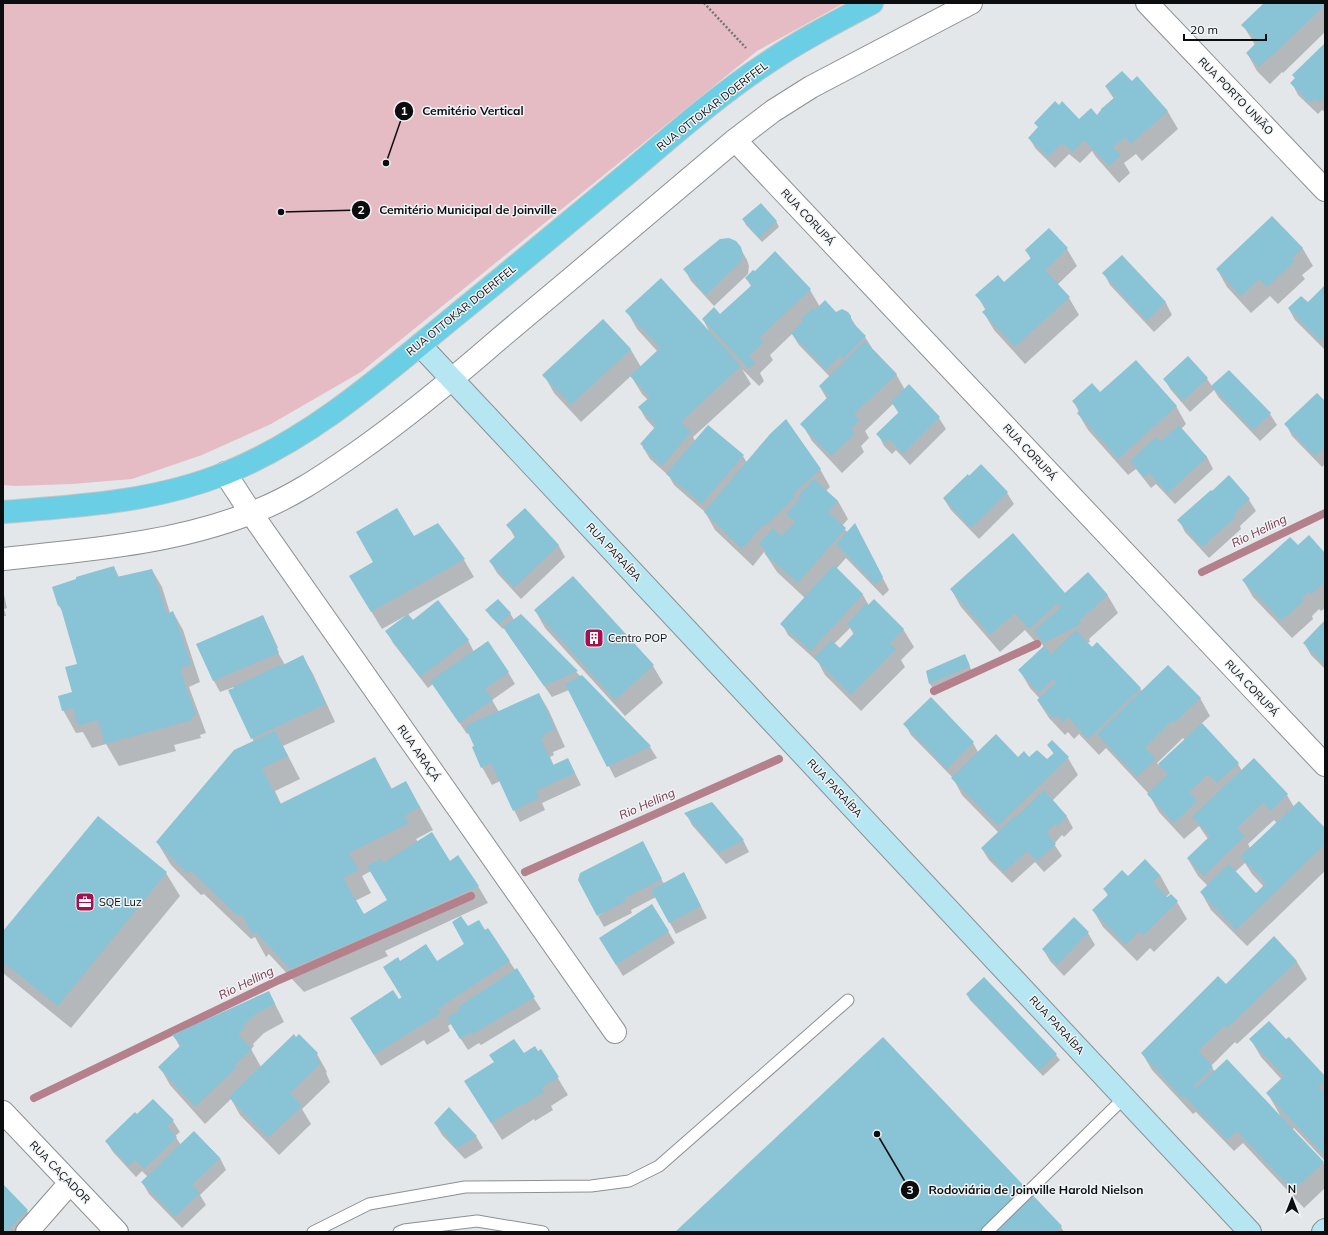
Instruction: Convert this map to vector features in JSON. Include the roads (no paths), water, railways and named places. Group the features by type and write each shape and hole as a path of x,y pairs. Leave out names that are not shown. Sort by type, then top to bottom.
{"main road":[{"name":"RUA OTTOKAR DOERFFEL","path":"3,512 96,504 156,494 188,486 225,473 290,442 345,404 420,345 706,108 762,66 811,36 872,3"}],"street":[{"path":"3,559 145,542 204,529 251,514 292,494 336,467 383,434 452,379 735,140 773,111 811,87 971,3"},
{"name":"RUA PORTO UNIÃO","path":"1147,3 1325,190"},
{"name":"RUA CORUPÁ","path":"735,140 1325,765"},
{"name":"RUA PARAÍBA","path":"420,345 1250,1232"},
{"name":"RUA ARAÇÁ","path":"225,473 251,514 615,1032"},
{"name":"RUA CAÇADOR","path":"3,1112 117,1232"},
{"path":"28,1232 70,1183"}],"lane":[{"path":"312,1232 369,1204 465,1187 591,1186 629,1181 659,1166 848,1000"},
{"path":"986,1232 1124,1098"},
{"path":"399,1232 404,1230 477,1220 543,1232"}],"waterway":[{"name":"Rio Helling","path":"1202,572 1325,513"},
{"name":"Rio Helling","path":"934,691 1037,644"},
{"name":"Rio Helling","path":"525,872 779,759"},
{"name":"Rio Helling","path":"34,1098 279,980 471,896"}],"place":[{"name":"Cemitério Vertical","path":"386,163"},
{"name":"Cemitério Municipal de Joinville","path":"281,212"},
{"name":"Centro POP","path":"594,638"},
{"name":"SQE Luz","path":"85,902"},
{"name":"Rodoviária de Joinville Harold Nielson","path":"877,1134"}]}
